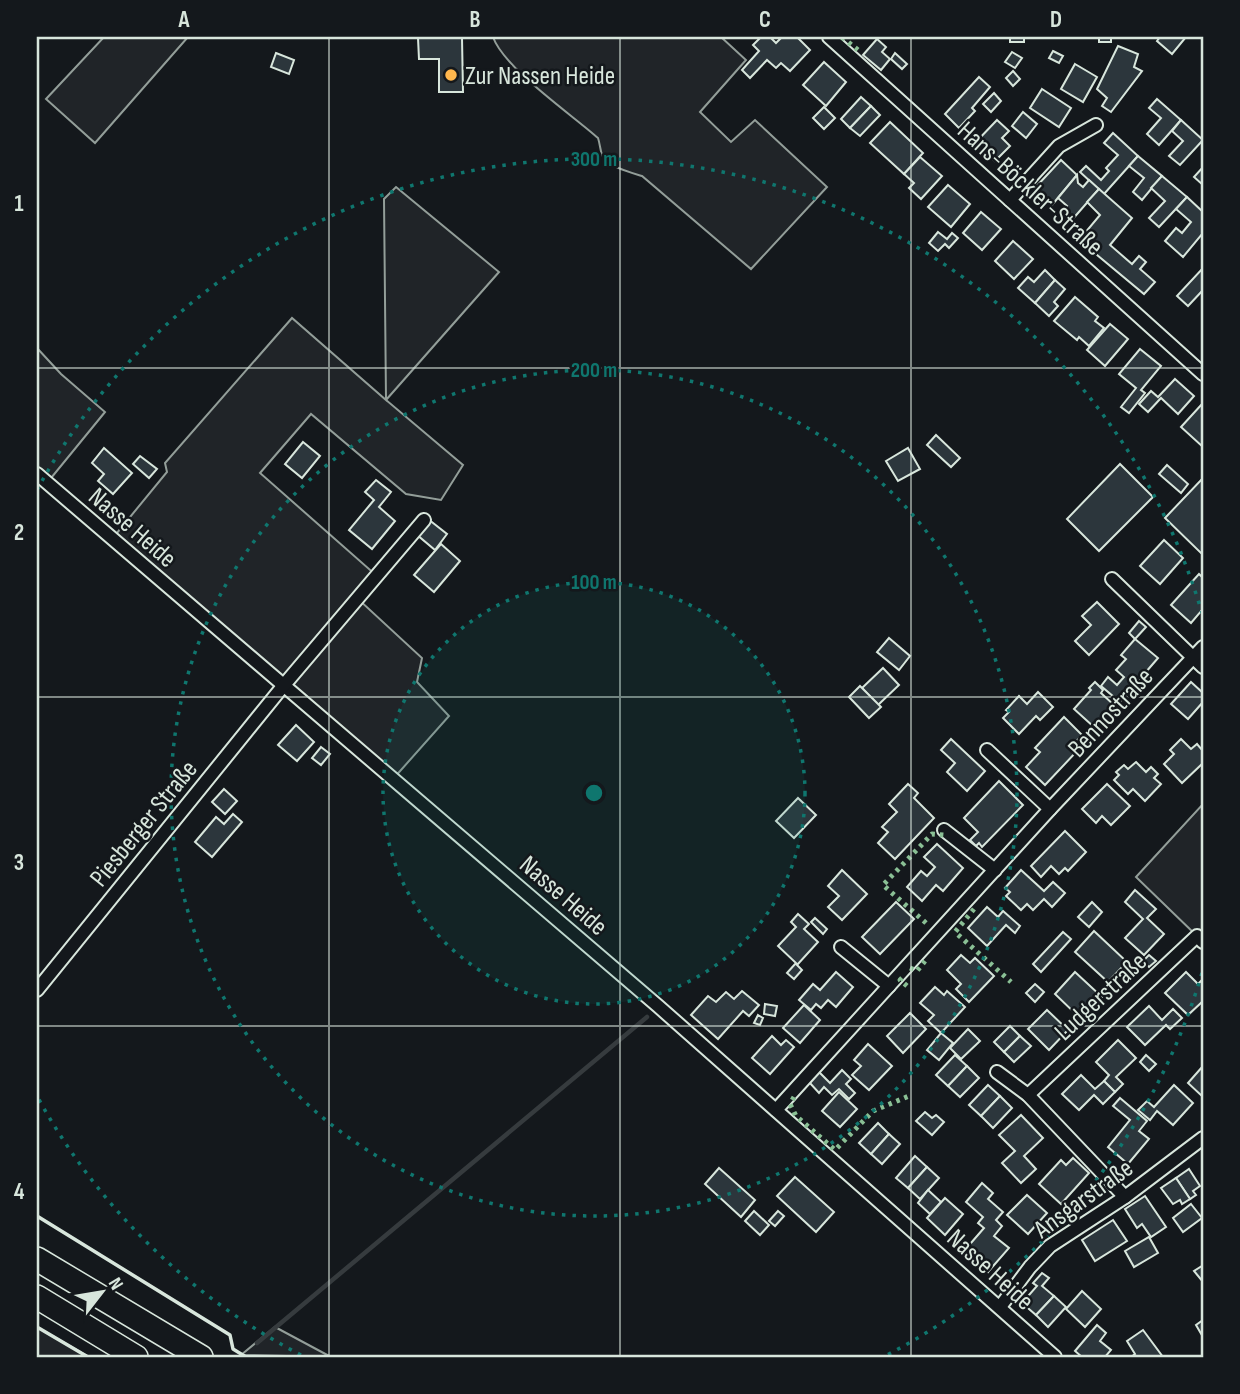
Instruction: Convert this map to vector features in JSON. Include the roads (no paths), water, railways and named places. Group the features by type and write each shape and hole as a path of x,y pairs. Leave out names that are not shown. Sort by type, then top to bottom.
{"highway":[{"path":"37,1259 201,1357"},
{"path":"37,1297 136,1357"}],"street":[{"name":"Hans-Böckler-Straße","path":"829,37 1203,374"},
{"path":"1010,200 1059,146 1096,125"},
{"name":"Nasse Heide","path":"37,474 776,1110 1055,1357"},
{"name":"Piesberger Straße","path":"37,990 284,685 424,520"},
{"path":"1112,579 1198,662"},
{"name":"Bennostraße","path":"776,1110 1050,809 1198,662 1203,647"},
{"path":"987,750 1050,809"},
{"path":"944,830 995,870"},
{"name":"Ludgerstraße","path":"1028,1095 1197,936 1203,942"},
{"path":"841,947 889,986"},
{"path":"997,1072 1028,1095 1125,1198"},
{"name":"Ansgarstraße","path":"1000,1307 1030,1267 1050,1246 1125,1198 1203,1138"}],"waterway":[{"path":"257,1343 647,1017"}],"place":[{"name":"Zur Nassen Heide","path":"451,75"}]}
